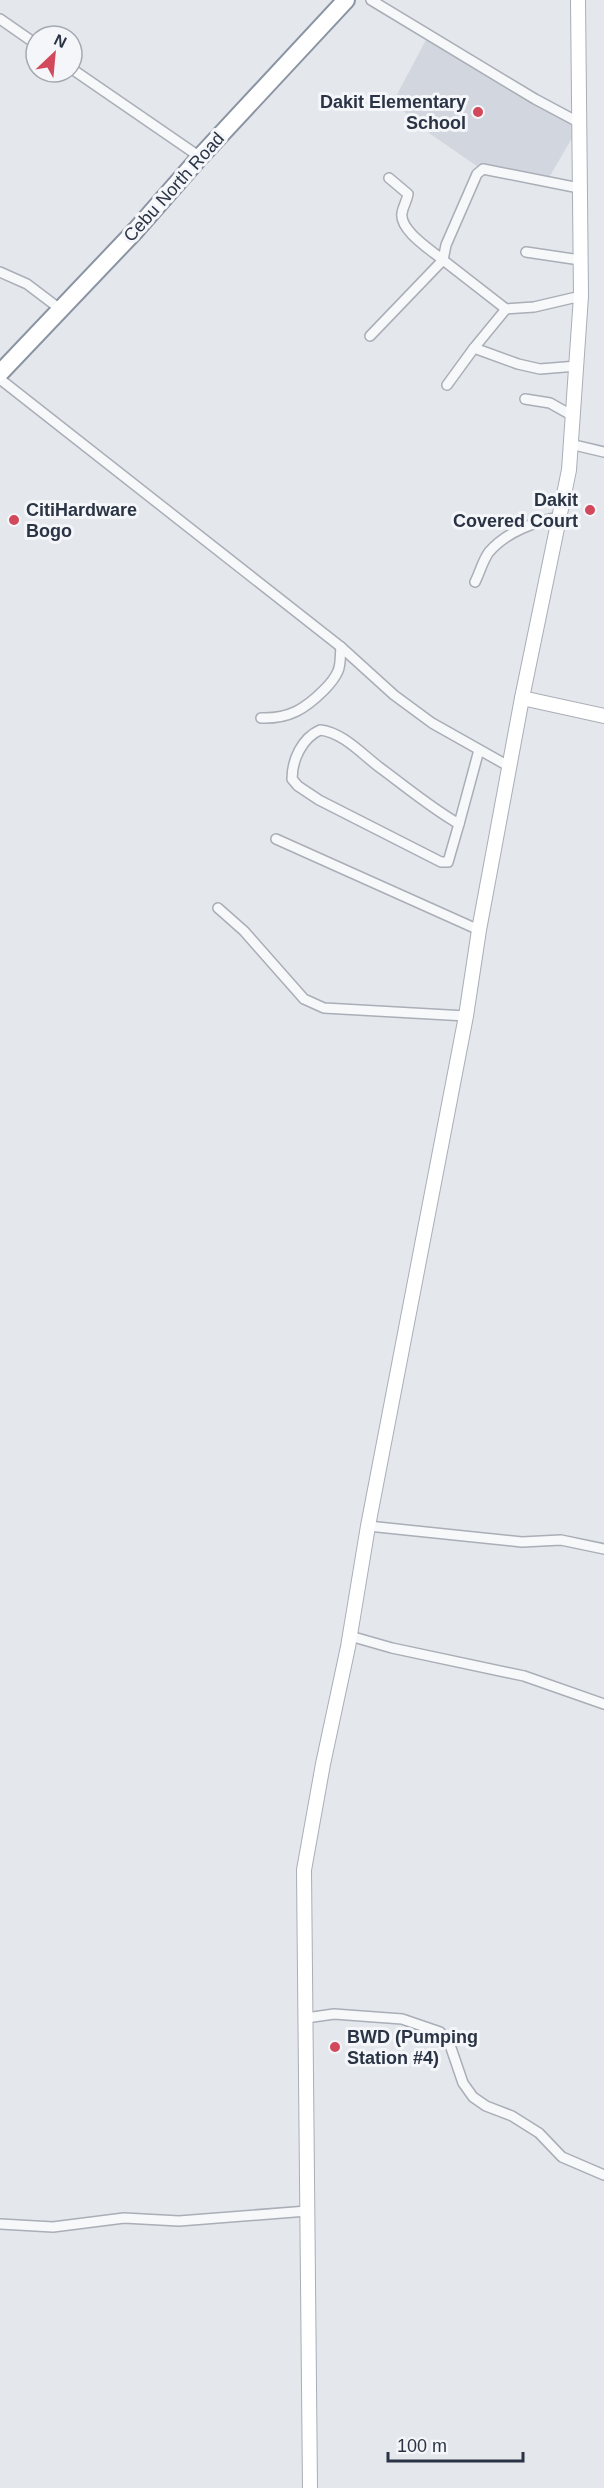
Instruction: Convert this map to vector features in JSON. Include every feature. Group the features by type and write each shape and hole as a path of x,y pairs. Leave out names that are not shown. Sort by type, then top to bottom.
{"highway":[{"name":"Cebu North Road","path":"0,373 136,230 200,157 346,0"}],"main road":[{"path":"310,2488 304,1870 322,1764 350,1635 368,1526 466,1016 479,930 522,698 568,470 581,296 578,0"},
{"path":"522,698 604,716"}],"street":[{"path":"371,0 535,99 580,123"},
{"path":"0,19 24,36"},
{"path":"84,77 200,157"},
{"path":"370,336 443,260 446,245 479,171 579,188"},
{"path":"389,178 408,194 402,214 407,228 443,260 506,309 534,307 581,296"},
{"path":"526,252 580,260"},
{"path":"0,272 27,284 60,309"},
{"path":"447,385 506,309"},
{"path":"474,348 518,364 540,369 577,366"},
{"path":"0,379 341,647 394,695 432,723 510,767"},
{"path":"525,399 550,404 573,416"},
{"path":"570,444 604,452"},
{"path":"475,582 488,553 503,539 541,520 560,517"},
{"path":"261,717 278,718 291,715 309,705 330,684 338,671 341,647"},
{"path":"459,824 344,739 328,731 314,733 301,747 295,760 292,779 298,786 319,800 441,862 448,862 450,860 479,750"},
{"path":"276,839 479,930"},
{"path":"218,908 244,931 304,999 314,1005 324,1008 466,1016"},
{"path":"368,1526 522,1542 561,1540 604,1549"},
{"path":"350,1635 392,1648 524,1676 604,1704"},
{"path":"306,2018 334,2014 402,2019 440,2032 450,2045 463,2083 473,2097 486,2106 512,2116 539,2133 562,2157 604,2175"},
{"path":"0,2224 53,2227 124,2218 179,2221 308,2211"}],"shaded area":[{"name":"Dakit Elementary School","path":"427,38 569,122 575,133 544,186 484,171 429,133 393,102"}],"place":[{"name":"Dakit Elementary School","path":"478,112"},
{"name":"Dakit Covered Court","path":"590,510"},
{"name":"CitiHardware Bogo","path":"14,520"},
{"name":"BWD (Pumping Station #4)","path":"335,2047"}]}
